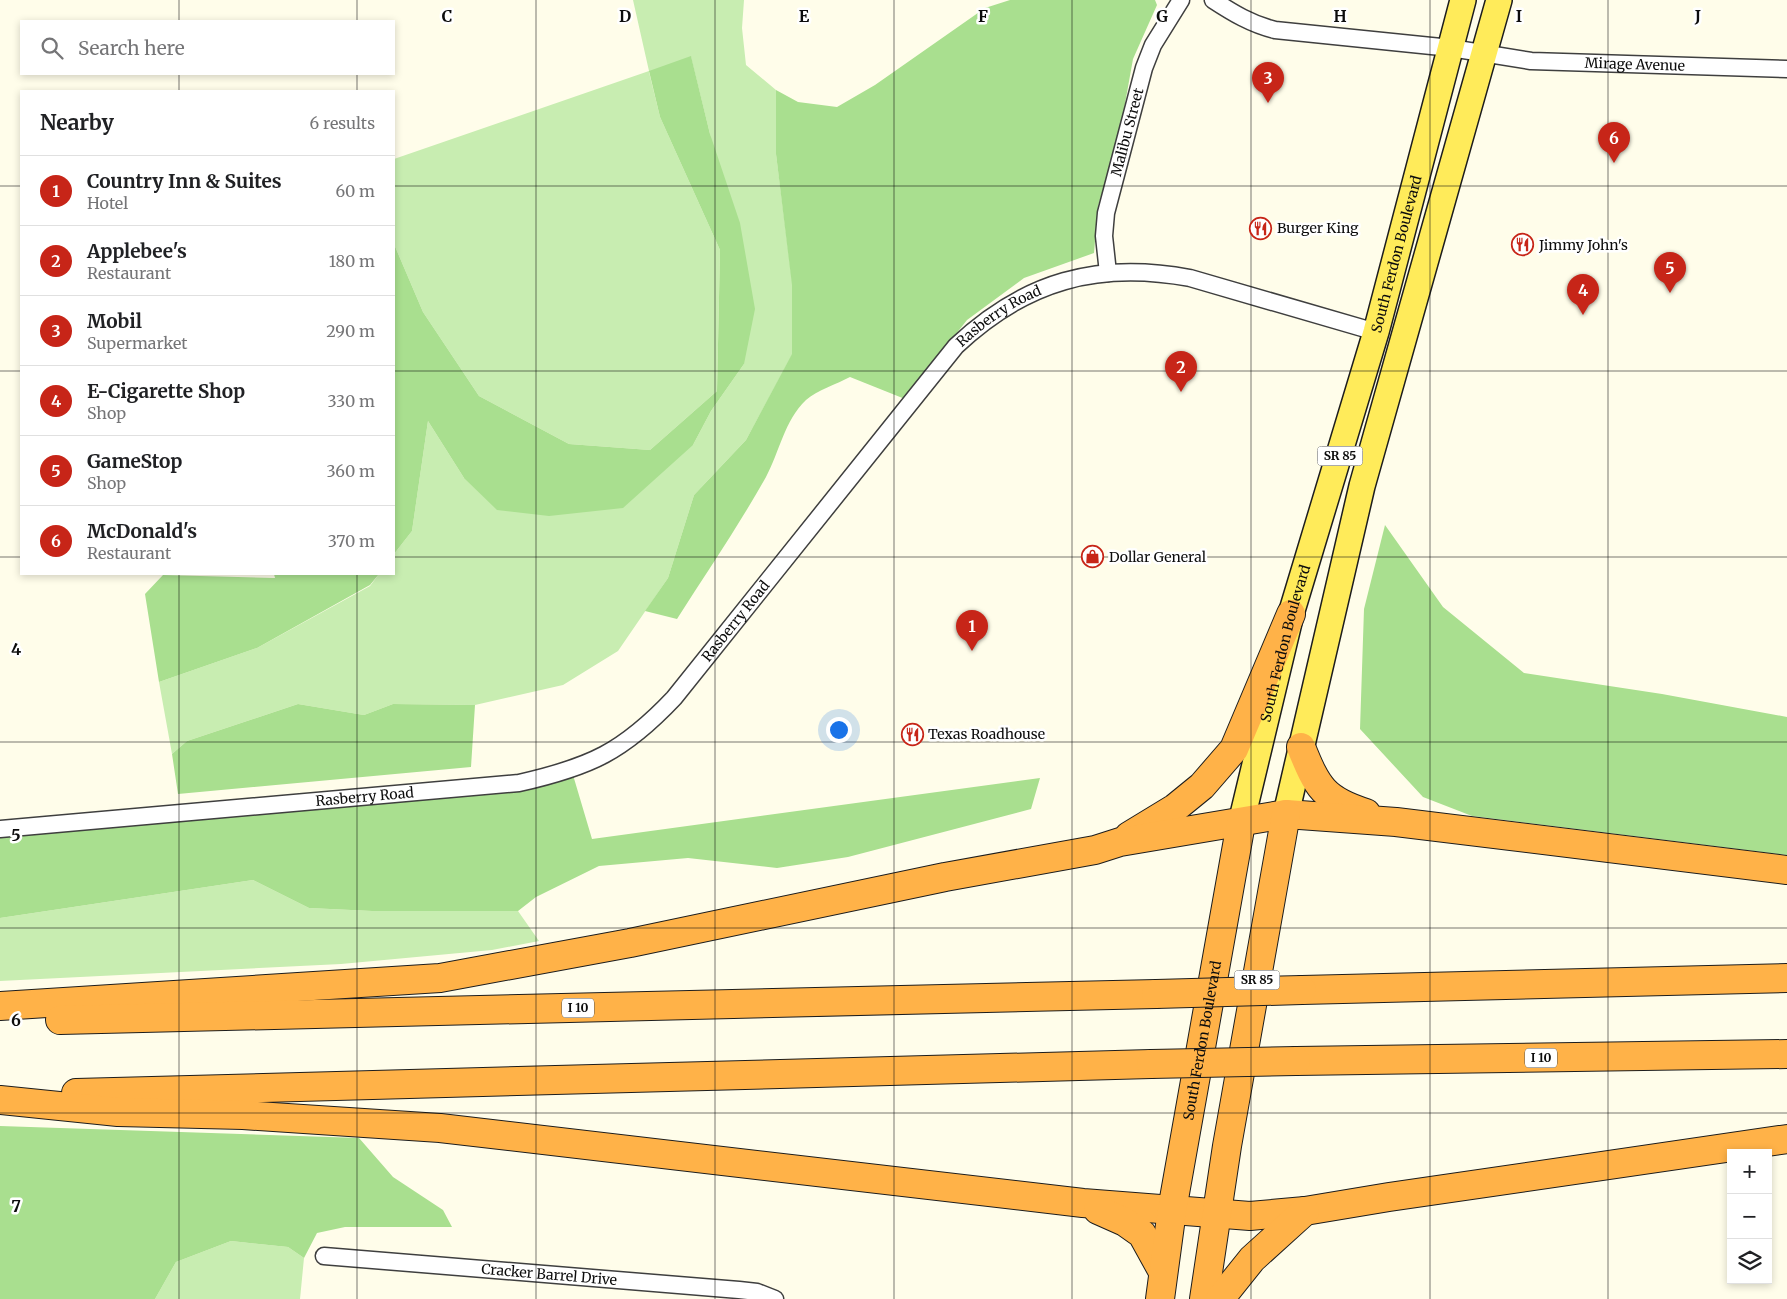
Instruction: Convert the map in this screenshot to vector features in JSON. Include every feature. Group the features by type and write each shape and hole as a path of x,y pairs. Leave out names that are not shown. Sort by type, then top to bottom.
{"highway":[{"path":"1120,842 1175,808 1202,786 1234,749 1291,614"},
{"path":"1301,747 1315,781 1329,796 1347,807 1396,822"},
{"path":"0,1006 440,978 621,945 945,877 1095,850 1120,842 1286,814 1396,822 1787,870"},
{"name":"South Ferdon Boulevard","path":"1204,1299 1216,1212 1286,814"},
{"name":"South Ferdon Boulevard","path":"1160,1299 1162,1272 1172,1210 1241,823"},
{"name":"I 10","path":"0,1021 1787,978"},
{"name":"I 10","path":"0,1095 1150,1064 1787,1054"},
{"path":"0,1100 118,1112 242,1115 440,1128 1083,1203 1250,1216 1305,1211 1787,1139"},
{"path":"1083,1203 1125,1222 1142,1234 1162,1272"},
{"path":"1220,1299 1252,1259 1305,1211"}],"main road":[{"name":"South Ferdon Boulevard","path":"1241,823 1291,614 1376,332 1463,0"},
{"name":"South Ferdon Boulevard","path":"1286,814 1362,486 1499,0"}],"street":[{"name":"Malibu Street","path":"1108,273 1104,236 1106,213 1144,68 1153,45 1181,0"},
{"path":"1213,0 1255,25 1276,30 1451,48"},
{"name":"Mirage Avenue","path":"1451,48 1531,61 1787,69"},
{"name":"Rasberry Road","path":"0,829 519,784 563,773 604,756 641,730 674,698 956,346 989,318 1026,295 1068,279 1108,273 1141,272 1190,278 1376,332"},
{"name":"Cracker Barrel Drive","path":"324,1256 739,1290 757,1292 775,1299"}],"green space":[{"path":"633,0 744,0 742,28 746,65 776,90 776,154 793,288 792,355 746,440 694,495 668,578 618,651 563,685 475,705 393,704 364,715 298,704 187,741 172,754 159,682 257,648 370,586 378,575 395,575 395,553 412,531 428,421 464,478 693,445 711,411 744,364 710,134 691,57 649,72 660,117 720,250 717,391 650,450 569,444 479,396 423,312 395,246 395,159 649,71"},
{"path":"1010,0 1155,0 1157,5 1133,59 1119,137 1098,206 1094,253 1024,278 967,320 905,399 850,377 811,396 792,417 771,467 756,495 677,619 645,611 668,578 694,495 746,440 792,354 792,285 776,154 776,90 798,102 837,107 875,85 985,8"},
{"path":"691,56 710,134 740,223 755,309 744,364 711,411 693,445 623,508 549,516 497,510 464,478 428,421 412,531 395,553 395,246 423,312 479,396 569,444 650,450 717,391 720,250 660,117 649,71"},
{"path":"1385,525 1443,607 1524,673 1662,694 1787,717 1787,855 1472,816 1423,797 1360,729 1364,609"},
{"path":"163,575 275,578 274,575 378,575 370,585 257,648 159,682 145,594"},
{"path":"298,704 364,715 393,704 475,705 471,767 178,794 172,754 187,741"},
{"path":"573,775 592,839 1040,778 1031,809 848,857 777,868 688,858 599,866 536,897 518,911 372,911 309,908 253,880 0,918 0,836"},
{"path":"253,880 309,908 372,911 518,911 539,941 492,950 341,964 0,981 0,918"},
{"path":"0,1126 359,1138 393,1177 443,1210 452,1227 345,1227 317,1233 304,1258 288,1247 231,1241 176,1262 155,1299 0,1299"},
{"path":"231,1241 288,1247 304,1258 300,1299 155,1299 176,1262"}],"place":[{"name":"Mobil","path":"1268,103"},
{"name":"McDonald's","path":"1614,163"},
{"name":"Burger King","path":"1261,228"},
{"name":"Jimmy John's","path":"1523,245"},
{"name":"GameStop","path":"1670,293"},
{"name":"E-Cigarette Shop","path":"1583,315"},
{"name":"Applebee's","path":"1181,392"},
{"name":"Dollar General","path":"1093,557"},
{"name":"Country Inn & Suites","path":"972,651"},
{"name":"Texas Roadhouse","path":"912,734"}]}
